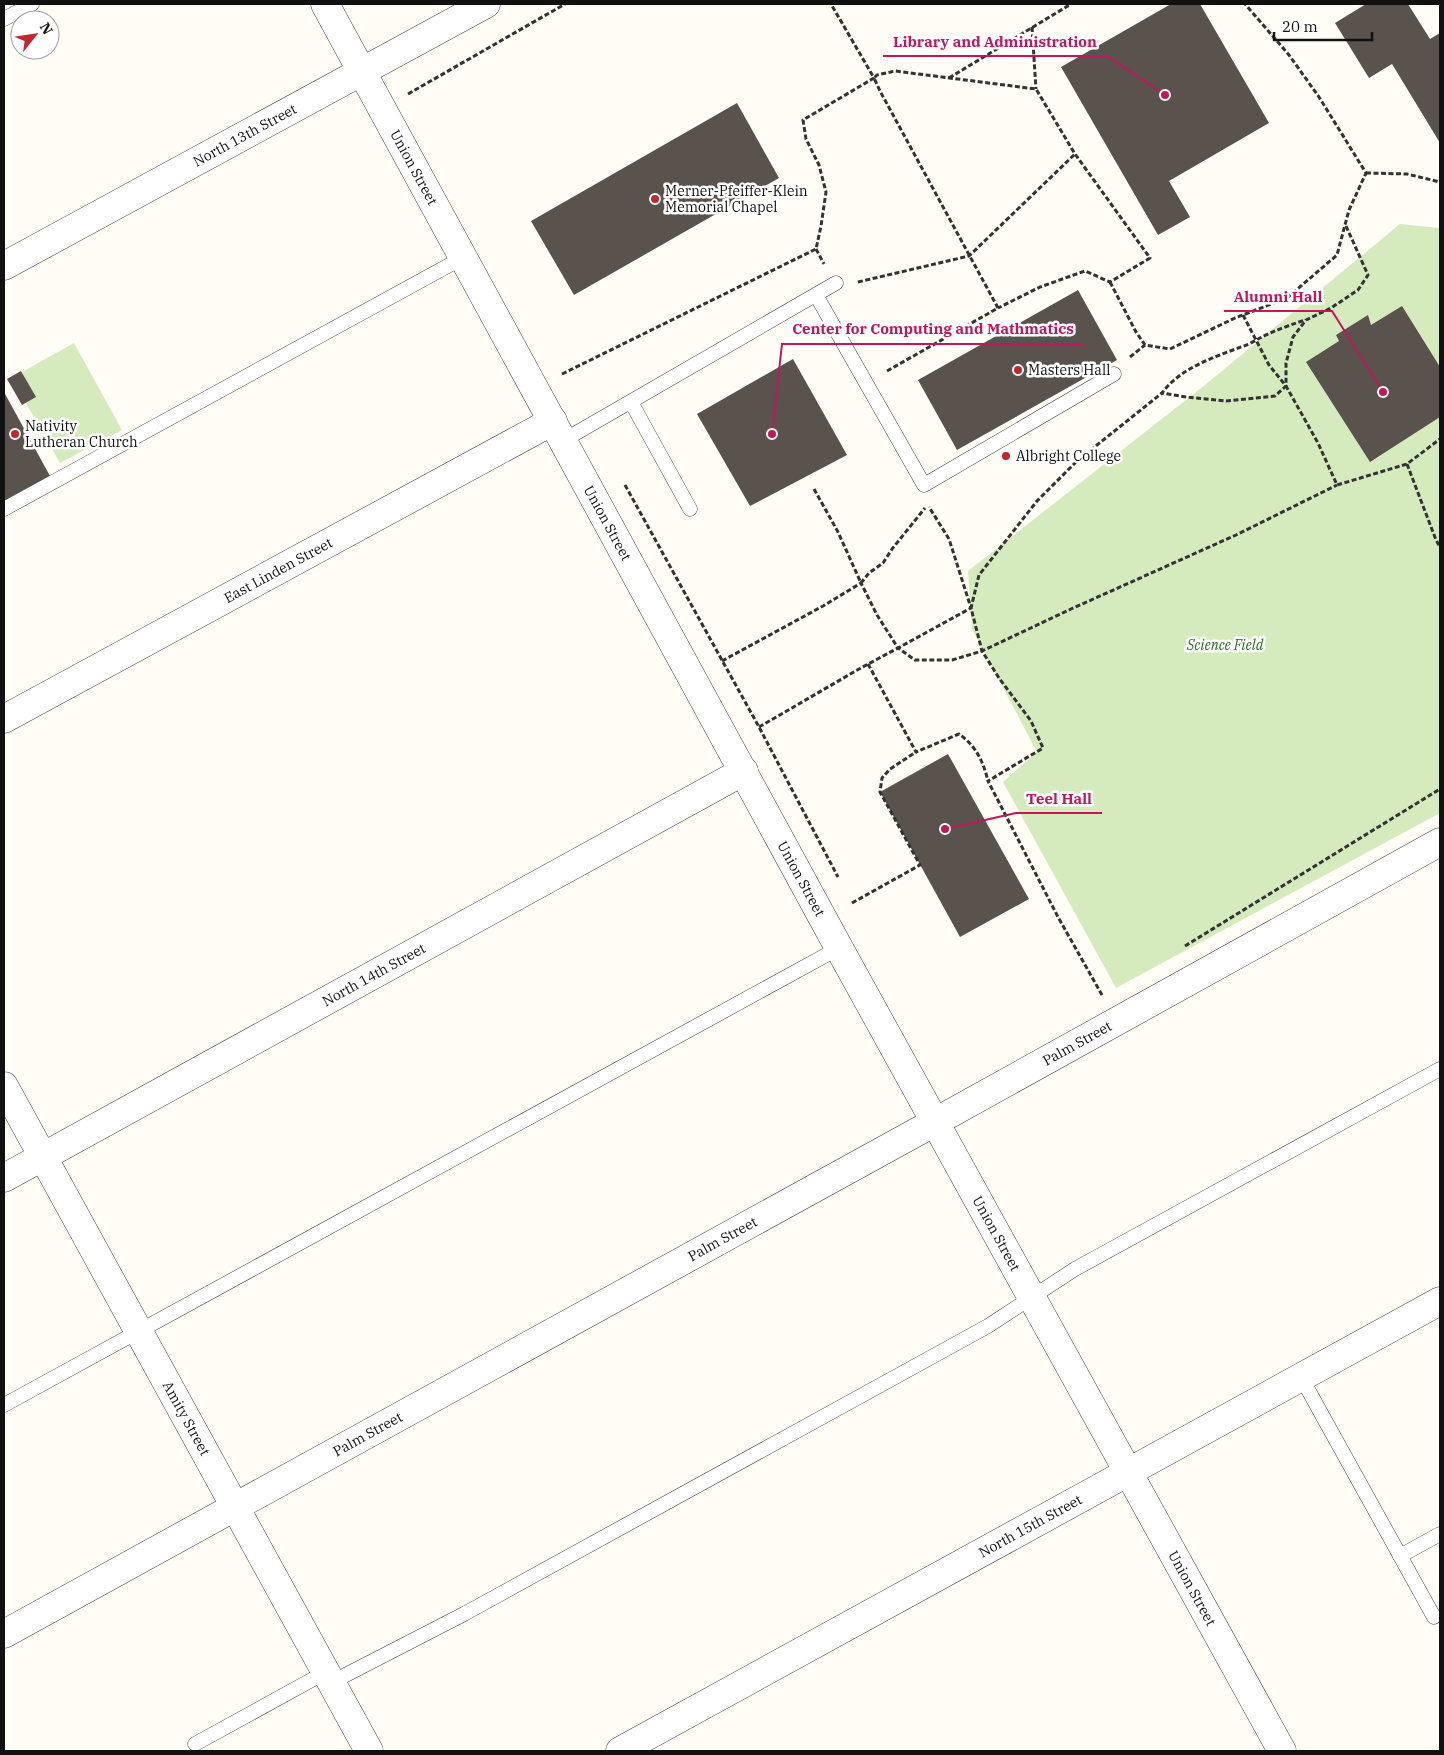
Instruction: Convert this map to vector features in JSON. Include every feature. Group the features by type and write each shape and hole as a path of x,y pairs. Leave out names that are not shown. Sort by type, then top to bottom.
{"street":[{"name":"Union Street","path":"325,4 559,430 839,948 1282,1751"},
{"name":"North 13th Street","path":"4,266 486,4"},
{"name":"East Linden Street","path":"6,712 559,430"},
{"name":"North 14th Street","path":"4,1178 744,771"},
{"name":"Palm Street","path":"4,1634 936,1122 1440,842"},
{"name":"Amity Street","path":"4,1086 369,1751"},
{"name":"North 15th Street","path":"620,1751 1440,1300"}],"lane":[{"path":"4,19 32,4"},
{"path":"4,509 464,257"},
{"path":"559,430 631,402 836,283"},
{"path":"816,295 924,485 1114,374"},
{"path":"631,402 690,509"},
{"path":"4,1405 839,948"},
{"path":"195,1744 329,1677 472,1609 988,1326 1084,1265 1440,1069"},
{"path":"1301,1377 1434,1617"},
{"path":"1400,1556 1440,1534"}],"path":[{"path":"412,103 407,94 565,4"},
{"path":"831,4 874,78 998,308"},
{"path":"948,78 1071,4"},
{"path":"1245,4 1289,55 1319,97 1366,173"},
{"path":"1032,27 1036,89 1075,154 1150,258 1110,282"},
{"path":"1036,89 894,71 877,75 804,120 806,139 820,165 826,192 816,249 838,287 969,256 1075,154"},
{"path":"1366,173 1407,174 1440,182"},
{"path":"880,376 998,308 1040,287 1085,271 1110,282 1136,332 1145,345 1170,349 1243,314 1287,298 1337,255 1349,210 1366,173"},
{"path":"988,781 1043,748 1031,721 999,678 982,651 971,608 979,575 1037,501 1077,461 1162,393 1168,385 1194,366 1256,340 1272,331 1306,320 1331,308 1358,290 1368,275 1345,224"},
{"path":"555,377 816,249"},
{"path":"1243,314 1269,365 1286,386 1318,443 1337,485"},
{"path":"1162,393 1226,401 1275,396 1286,386 1286,363 1293,337 1306,320"},
{"path":"562,374 567,382"},
{"path":"814,489 838,532 877,615 898,648 915,660 952,660 982,651 1071,608 1236,535 1337,485 1407,464 1440,439"},
{"path":"1407,464 1440,546"},
{"path":"624,484 759,727 842,886"},
{"path":"722,661 823,606 861,582 869,573 883,563 927,505"},
{"path":"759,727 868,664 971,608"},
{"path":"868,664 916,752"},
{"path":"847,894 852,903 920,865 880,792 882,778 890,769 916,752 959,734 969,742 983,762 988,781 1058,916 1103,996 1110,992"},
{"path":"1185,946 1440,790"}],"green space":[{"name":"Science Field","path":"1400,224 1440,228 1440,813 1116,988 1003,782 1037,752 972,629 968,571 1205,385"},
{"path":"74,343 122,430 60,463 26,403 35,397 22,372"}],"building":[{"path":"1171,4 1200,4 1269,123 1169,181 1190,217 1158,235 1061,67"},
{"path":"1366,4 1408,4 1430,39 1440,33 1440,143 1392,64 1369,78 1335,23"},
{"name":"Merner-Pfeiffer-Klein Memorial Chapel","path":"737,103 779,178 574,295 531,221"},
{"name":"Masters Hall","path":"1078,290 1117,360 957,450 918,380"},
{"path":"1402,306 1440,367 1440,417 1370,462 1306,362 1339,341 1336,335 1368,315 1371,325"},
{"path":"793,359 847,455 750,506 697,414"},
{"path":"21,371 36,397 22,405 7,379"},
{"name":"Nativity Lutheran Church","path":"4,392 50,476 4,502"},
{"path":"948,754 1029,899 960,937 880,792"}],"place":[{"name":"Library and Administration","path":"1165,95"},
{"name":"Merner-Pfeiffer-Klein Memorial Chapel","path":"655,199"},
{"name":"Masters Hall","path":"1018,370"},
{"name":"Alumni Hall","path":"1383,392"},
{"name":"Nativity Lutheran Church","path":"15,434"},
{"name":"Center for Computing and Mathmatics","path":"772,434"},
{"name":"Albright College","path":"1006,456"},
{"name":"Teel Hall","path":"945,829"}]}
